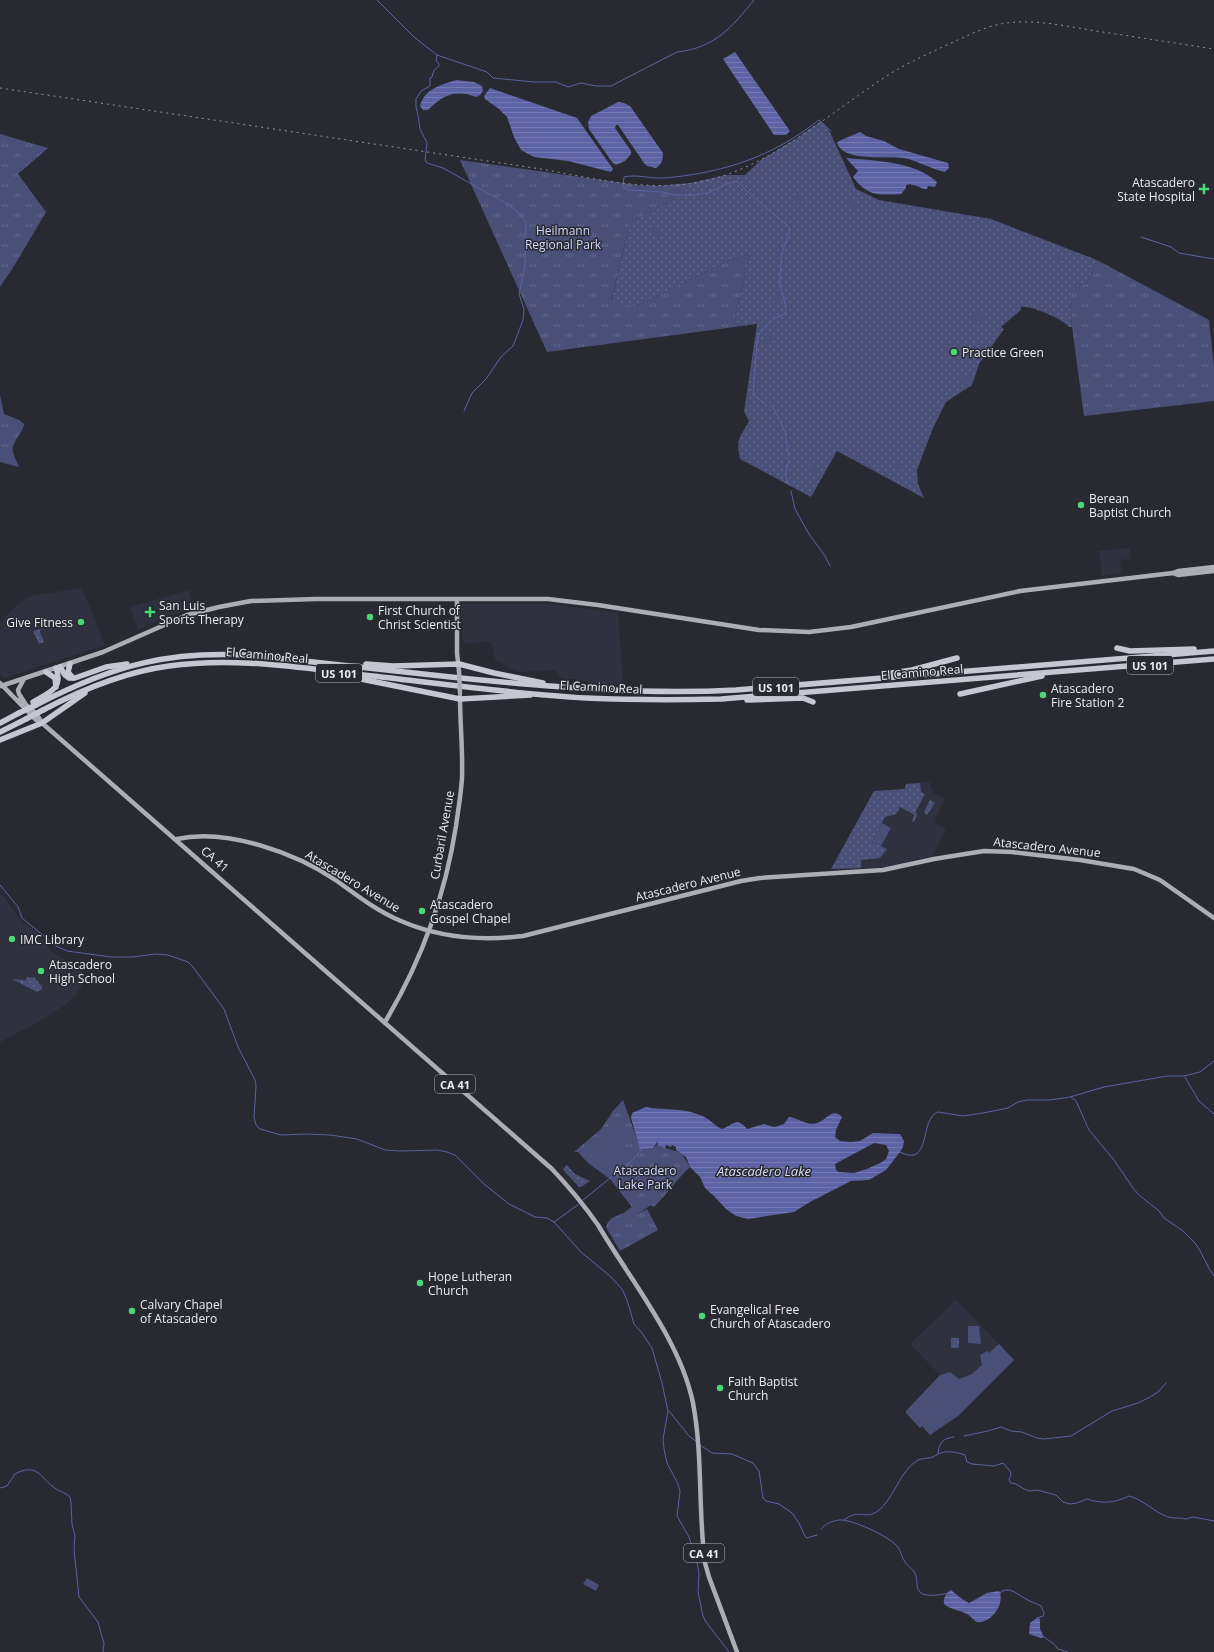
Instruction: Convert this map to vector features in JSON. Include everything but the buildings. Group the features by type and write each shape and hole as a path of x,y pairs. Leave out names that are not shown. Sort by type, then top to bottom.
{"highway":[{"path":"1117,648 1130,651 1214,650"},
{"name":"El Camino Real","path":"0,723 19,713 26,707 88,679 117,669 147,662 192,655 224,654 577,689 687,692 1214,650"},
{"path":"840,681 912,670 957,658"},
{"name":"El Camino Real","path":"0,732 75,694 104,682 147,670 200,663 240,663 542,694 626,700 721,699 1214,659"},
{"path":"58,668 64,675 72,678 115,665 147,662"},
{"path":"70,664 68,672 72,678"},
{"path":"338,665 398,666 459,664 506,676 577,689"},
{"path":"35,703 56,687 59,679 58,668"},
{"path":"317,670 460,699 542,694"},
{"path":"46,672 55,678 56,687"},
{"path":"960,694 1056,672"},
{"path":"0,740 42,722 74,699 104,682"},
{"path":"721,699 760,700 803,698 813,702"}],"main road":[{"path":"1,685 46,672 113,649 180,618 230,604 279,600 556,600 751,629 777,632 809,632 851,627 1020,591 1214,567"},
{"path":"1173,573 1178,575 1214,570"},
{"name":"Curbaril Avenue","path":"385,1022 406,985 429,931 447,869 458,814 462,780 459,671 460,637 457,599"},
{"path":"24,679 18,688 18,692 26,707"},
{"name":"CA 41","path":"1,685 26,707 39,716 42,722"},
{"name":"CA 41","path":"18,700 21,706 36,720 42,722 177,839 552,1169 570,1188 598,1225 674,1349 688,1384 696,1423 705,1563 737,1652"},
{"name":"Atascadero Avenue","path":"177,839 189,836 208,837 239,841 274,850 296,858 317,869 384,913 401,921 429,931 464,938 503,938 523,936 746,880 884,870 956,854 984,851 1012,852 1065,858 1134,869 1160,880 1214,918"}],"shaded area":[{"path":"1130,548 1131,559 1120,560 1122,573 1102,576 1099,551"},
{"path":"82,588 105,645 5,678 2,676 0,674 0,623 18,604 30,596"},
{"path":"189,590 193,607 138,630 130,607"},
{"path":"547,604 618,613 623,684 597,684 576,679 565,679 558,676 556,670 520,672 509,668 495,659 492,644 488,642 463,643 461,605"},
{"path":"930,782 931,789 934,791 933,793 945,799 934,822 946,829 933,855 884,867 831,870 874,791 905,789 906,784"},
{"name":"Atascadero High School","path":"0,892 22,922 38,932 51,951 88,975 76,995 65,1005 37,1023 0,1042"},
{"path":"955,1299 1014,1360 958,1416 930,1435 922,1426 920,1428 906,1411 940,1375 910,1344 950,1306"}],"green space":[{"path":"821,121 829,130 856,189 879,200 991,219 1097,260 1087,283 1076,287 1070,300 1072,327 1069,327 1060,320 1046,313 1031,308 1021,307 1021,310 1001,327 1004,329 979,364 972,385 946,402 933,428 917,470 918,484 924,498 837,451 811,497 740,459 738,442 749,421 744,412 757,324 733,326 750,254 728,261 635,307 611,302 630,223 683,194 690,183 726,175 745,175 761,160"},
{"path":"0,134 48,148 18,174 46,212 0,287"},
{"name":"Heilmann Regional Park","path":"460,160 637,185 656,186 690,183 683,194 630,223 611,301 635,307 728,261 750,254 733,326 757,324 547,352"},
{"path":"798,195 803,200 798,205 793,200"},
{"path":"850,201 859,205 859,208 848,208 846,205"},
{"path":"657,227 662,232 657,237 652,232"},
{"path":"1055,253 1059,253 1063,256 1063,260 1055,260 1053,256"},
{"path":"1097,260 1209,320 1214,367 1214,401 1084,416 1072,327 1070,300 1071,293 1076,287 1087,283"},
{"path":"776,296 780,296 782,300 780,304 776,304 774,302 774,298"},
{"path":"976,312 980,312 982,313 982,321 976,322 973,319 973,315"},
{"path":"766,335 771,336 771,343 768,347 764,345 763,340"},
{"path":"968,374 972,377 968,382 963,383 961,378"},
{"path":"0,395 4,414 19,420 24,424 13,448 13,454 19,467 0,462"},
{"path":"812,462 816,463 818,467 817,473 814,475 811,473 810,466"},
{"path":"895,462 902,465 902,470 898,470 893,467"},
{"path":"41,629 40,632 44,642 39,644 33,631"},
{"path":"920,783 921,792 925,794 916,811 917,815 914,822 912,821 914,816 913,814 900,807 896,814 885,817 872,842 887,849 880,858 861,860 861,868 831,869 874,791 905,789 906,784"},
{"path":"930,800 935,803 927,815 924,812"},
{"path":"882,823 891,828 881,846 872,842"},
{"path":"27,977 35,978 42,989 37,992 12,979 26,980"},
{"name":"Atascadero Lake Park","path":"623,1100 641,1150 653,1148 657,1145 676,1151 682,1154 690,1167 654,1207 651,1205 636,1215 647,1209 658,1230 620,1251 606,1227 610,1219 624,1213 632,1207 610,1179 588,1163 578,1152 574,1152 601,1129 613,1111"},
{"path":"612,1123 622,1138 626,1149 626,1154 623,1166 609,1175 586,1151 586,1148"},
{"path":"567,1165 575,1174 590,1181 579,1187 564,1171 563,1169"},
{"path":"968,1326 979,1326 981,1344 968,1343"},
{"path":"951,1338 959,1338 959,1348 951,1348"},
{"path":"999,1344 1014,1360 958,1416 930,1435 922,1426 920,1428 906,1413 906,1411 940,1375 950,1372 959,1379 972,1374 982,1365 980,1355 987,1351 989,1353"},
{"path":"587,1578 599,1585 596,1591 583,1584"}],"water":[{"path":"735,52 790,131 786,135 774,135 723,59"},
{"path":"457,80 474,82 482,86 483,91 476,97 462,94 450,95 444,97 428,110 423,110 420,106 425,95 434,88"},
{"path":"490,88 577,118 613,169 611,172 568,161 534,157 521,150 514,137 507,117 485,99 484,96"},
{"path":"618,102 630,106 663,153 662,162 656,168 647,166 644,163 618,125 616,125 615,128 631,151 631,154 625,161 616,165 612,162 589,129 588,122 591,116"},
{"path":"860,132 866,136 884,141 899,149 948,163 949,168 945,172 904,158 857,156 841,149 837,143"},
{"path":"846,158 882,161 906,166 928,175 937,182 935,187 928,186 927,189 911,184 906,185 906,188 901,194 886,195 874,193 858,184 853,177 858,171"},
{"name":"Atascadero Lake","path":"646,1107 674,1109 703,1116 722,1129 737,1122 747,1129 764,1124 774,1127 784,1124 789,1117 813,1124 835,1113 842,1117 836,1130 835,1137 840,1141 860,1141 873,1133 900,1134 904,1141 900,1152 886,1170 869,1180 851,1181 794,1212 748,1219 736,1216 726,1209 705,1188 700,1177 690,1167 686,1157 676,1150 676,1147 666,1145 665,1148 657,1145 658,1141 653,1148 641,1150 631,1118 632,1113","holes":["874,1143 886,1145 889,1151 886,1159 882,1162 854,1173 839,1172 836,1170 835,1164"]},
{"path":"951,1590 969,1603 987,1593 999,1591 1001,1596 999,1607 987,1620 977,1622 967,1614 950,1608 944,1604 945,1596"},
{"path":"1037,1618 1040,1619 1040,1629 1044,1637 1041,1638 1029,1634 1030,1623"}],"waterway":[{"path":"377,0 414,37 437,55 487,72 493,78 534,82 556,82 568,87 581,83 596,86 611,86 677,52 702,46 722,35 754,0"},
{"path":"437,55 436,61 439,66 434,70 432,77 430,78 430,86 421,91 416,99 420,129 427,143 425,160 427,163 443,168 509,205 517,211 526,222 525,266 519,294 524,309 523,320 513,346 501,357 486,379 472,393 464,411"},
{"path":"766,404 753,395 757,341 760,332 773,319 784,314 786,311 780,286 780,274 782,252 790,230 789,227 751,195 737,181 726,184 708,193 695,195 675,195 663,192 628,190 623,187 624,177 634,176 664,178 686,176 727,167 746,161 783,144 819,120 831,131"},
{"path":"1141,237 1171,247 1179,253 1214,259"},
{"path":"770,405 775,411 785,432 789,457"},
{"path":"789,460 785,475 789,485"},
{"path":"791,491 795,509 830,566"},
{"path":"0,885 18,907 22,918 56,946 67,951 111,957 132,957 156,954 168,955 188,962 224,1009 238,1047 255,1080 254,1117 256,1125 260,1129 281,1135 330,1135 357,1139 385,1150 437,1150 455,1155 484,1184 509,1204 535,1217 547,1218 554,1222 581,1252 610,1276 622,1289 634,1324 652,1348 668,1411 663,1439 664,1449 667,1463 680,1491 677,1516 689,1537 697,1562 699,1574 698,1592 703,1616 729,1652"},
{"path":"900,1152 910,1155 917,1154 924,1141 932,1116 938,1112 963,1116 1008,1108 1018,1102 1027,1100 1050,1100 1070,1097 1104,1087 1167,1076 1184,1076 1200,1072 1214,1061"},
{"path":"1185,1077 1199,1101 1214,1114"},
{"path":"1071,1097 1076,1101 1089,1130 1114,1160 1133,1188 1139,1195 1159,1211 1164,1218 1183,1231 1195,1243 1214,1276"},
{"path":"583,1200 635,1158 641,1150"},
{"path":"554,1222 579,1204"},
{"path":"964,1436 1001,1427 1044,1439 1071,1436 1112,1411 1138,1403 1150,1397 1158,1392 1166,1383"},
{"path":"669,1411 689,1436 696,1441"},
{"path":"938,1453 939,1446 942,1442 954,1437"},
{"path":"700,1445 712,1453 732,1454 753,1463 759,1471 763,1498 766,1501 779,1504 792,1513 807,1538 817,1535"},
{"path":"844,1520 854,1515 869,1515 878,1511 884,1506 906,1470 918,1460 931,1458 941,1453 955,1452 965,1455 967,1462 972,1464 994,1466 1003,1463 1010,1471 1011,1475 1009,1480 1011,1483 1030,1491 1037,1490 1056,1495 1063,1502 1070,1504 1087,1499 1098,1502 1114,1501 1129,1496 1139,1500 1168,1517 1186,1519 1193,1517 1214,1521"},
{"path":"0,1488 7,1486 15,1474 29,1470 38,1473 56,1489 70,1497 72,1524 75,1536 74,1549 79,1597 98,1622 104,1644 103,1652"},
{"path":"821,1529 831,1522 845,1520 861,1525 878,1533 898,1548 906,1564 913,1570 917,1578 917,1587 921,1593 930,1595 948,1593"},
{"path":"1000,1594 1002,1591 1008,1590 1041,1606 1044,1613 1043,1616 1037,1618"},
{"path":"1044,1637 1058,1649 1068,1652"}],"railway":[{"path":"0,88 541,169 617,182 676,185 695,183 723,176 750,165 801,136 898,69 967,36 996,25 1021,22 1046,23 1214,49"}],"place":[{"name":"Atascadero State Hospital","path":"1204,189"},
{"name":"Practice Green","path":"954,352"},
{"name":"Berean Baptist Church","path":"1081,505"},
{"name":"San Luis Sports Therapy","path":"150,612"},
{"name":"First Church of Christ Scientist","path":"370,617"},
{"name":"Give Fitness","path":"81,622"},
{"name":"Atascadero Fire Station 2","path":"1043,695"},
{"name":"Atascadero Gospel Chapel","path":"422,911"},
{"name":"IMC Library","path":"12,939"},
{"name":"Atascadero High School","path":"41,971"},
{"name":"Hope Lutheran Church","path":"420,1283"},
{"name":"Calvary Chapel of Atascadero","path":"132,1311"},
{"name":"Evangelical Free Church of Atascadero","path":"702,1316"},
{"name":"Faith Baptist Church","path":"720,1388"}]}
